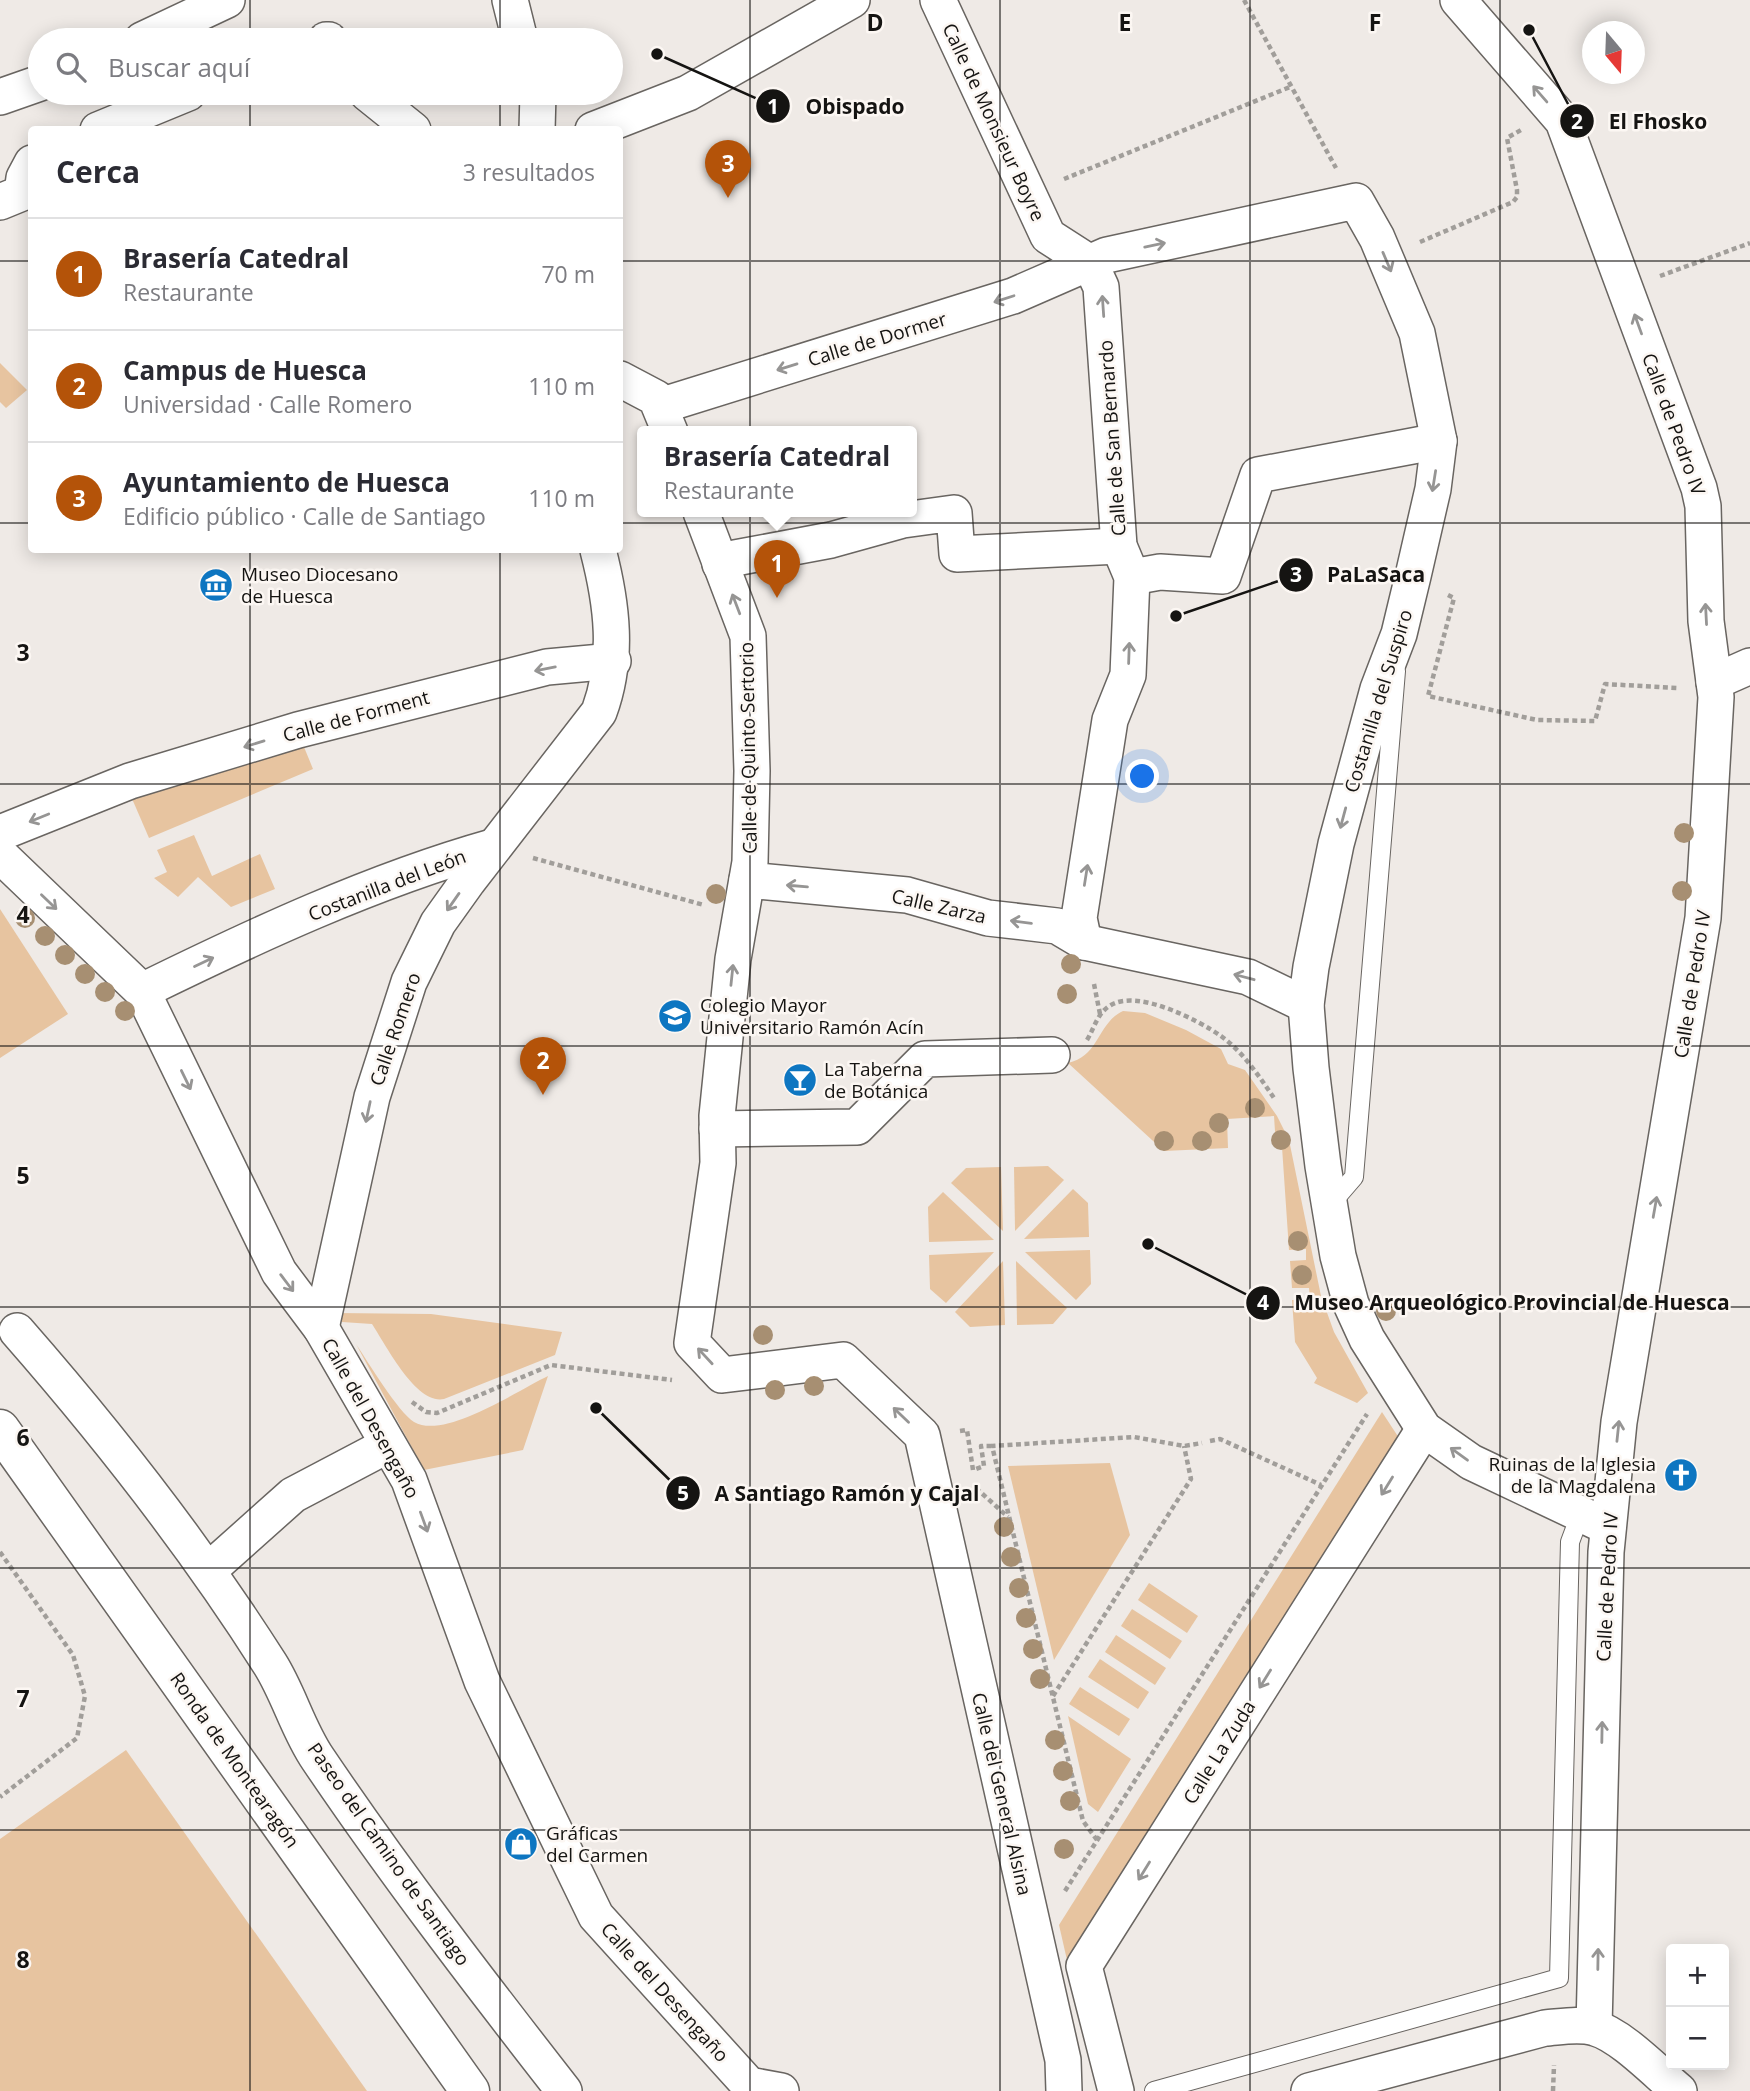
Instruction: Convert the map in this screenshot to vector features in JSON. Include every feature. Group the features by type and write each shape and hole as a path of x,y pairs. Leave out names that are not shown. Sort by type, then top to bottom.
{"main road":[{"name":"Ronda de Montearagón","path":"0,1429 470,2091"}],"street":[{"path":"510,0 517,28"},
{"path":"603,126 688,93 852,0"},
{"name":"Calle de Monsieur Boyre","path":"938,0 1048,236 1090,263"},
{"name":"Calle de Pedro IV","path":"1458,0 1563,121 1701,497 1706,621 1716,697 1703,918 1619,1422 1594,1521 1594,2027"},
{"path":"165,28 214,3"},
{"path":"0,97 28,87"},
{"path":"108,126 159,105"},
{"path":"383,105 408,126"},
{"path":"537,126 538,105"},
{"path":"0,202 22,193 28,170"},
{"name":"Calle de Dormer","path":"662,412 1013,296 1107,255 1356,201"},
{"name":"Costanilla del Suspiro","path":"1356,201 1385,257 1417,333 1439,441 1433,489 1399,634 1378,690 1322,902 1306,1005 1329,1206 1340,1266 1358,1321 1424,1429"},
{"name":"Calle de San Bernardo","path":"1084,942 1079,918 1110,720 1128,675 1126,562 1101,287 1090,263"},
{"path":"623,381 662,412"},
{"path":"720,564 735,558 831,540 903,520 954,513 957,554 1126,562 1160,572 1223,576 1258,475 1439,441"},
{"name":"Calle de Quinto Sertorio","path":"703,517 748,636 752,771 747,880 733,959 717,1122 718,1163 692,1343 722,1375"},
{"path":"598,553 613,634 613,661"},
{"name":"Calle de Forment","path":"0,833 130,781 298,730 547,667 613,661"},
{"name":"Calle Romero","path":"321,1328 372,1097 409,982 438,923 492,847 599,712 613,661"},
{"path":"1714,682 1750,666"},
{"name":"Costanilla del León","path":"142,991 268,932 434,863 492,847"},
{"name":"Calle del Desengaño","path":"0,855 142,991 279,1272 321,1328 409,1480 482,1681 596,1916 749,2085 781,2091"},
{"name":"Calle Zarza","path":"747,880 907,895 988,918 1057,926 1084,942 1248,978 1288,993 1306,1005"},
{"path":"717,1122 856,1127 925,1059 1052,1055"},
{"name":"Paseo del Camino de Santiago","path":"17,1331 88,1412 209,1570 272,1668 315,1756 441,1932 564,2091"},
{"name":"Calle del General Alsina","path":"722,1375 843,1360 922,1435 1063,2060 1065,2091"},
{"path":"1424,1429 1471,1462 1594,1521"},
{"name":"Calle La Zuda","path":"1116,2091 1084,1966 1424,1429"},
{"path":"209,1570 293,1495 388,1444"},
{"path":"1309,2091 1545,2028 1594,2027 1615,2039 1679,2091"}],"lane":[{"path":"1329,1206 1354,1177 1399,634"},
{"path":"1154,2091 1554,1982 1559,1978 1570,1542 1594,1521"}],"path":[{"path":"1244,0 1258,21 1290,87 1337,171"},
{"path":"1057,181 1290,87"},
{"path":"1385,257 1513,202 1517,197 1517,190 1507,138 1556,112"},
{"path":"1454,598 1429,696 1536,719 1595,721 1605,684 1698,690 1714,682"},
{"name":"Costanilla del León","path":"492,847 681,900"},
{"path":"1052,1055 1080,1047 1090,1036 1100,1014 1110,1005 1135,1000 1181,1015 1221,1036 1252,1067"},
{"path":"406,1395 415,1406 426,1412 437,1413 551,1365 668,1381 722,1375"},
{"path":"1060,1899 1372,1407"},
{"path":"956,1432 967,1430 973,1470 984,1466 981,1446 1134,1437 1184,1446 1202,1443"},
{"path":"1210,1441 1220,1439 1321,1485"},
{"path":"992,1446 1083,1821 1097,1840"},
{"path":"1052,1696 1191,1479 1184,1446"},
{"path":"0,1552 73,1655 85,1696 77,1738 0,1797"},
{"path":"1553,2091 1554,2061"}],"shaded area":[{"path":"0,363 27,390 6,408 0,402"},
{"path":"304,747 313,769 149,838 130,794 195,774"},
{"path":"194,835 212,876 260,854 275,889 231,907 198,877 178,897 154,878 167,872 157,850"},
{"path":"0,909 68,1014 0,1058"},
{"path":"1123,1011 1145,1013 1186,1030 1221,1049 1228,1064 1245,1070 1277,1116 1289,1140 1321,1296 1334,1332 1368,1393 1357,1403 1314,1383 1317,1378 1295,1342 1292,1300 1310,1299 1309,1288 1292,1288 1290,1261 1306,1260 1306,1249 1289,1250 1282,1147 1276,1147 1274,1116 1227,1119 1228,1148 1164,1151 1068,1063 1086,1054 1114,1016"},
{"path":"1048,1166 1064,1180 1015,1231 1014,1167"},
{"path":"1001,1167 1003,1231 951,1183 966,1168"},
{"path":"1073,1189 1088,1203 1089,1237 1024,1239"},
{"path":"943,1192 994,1240 929,1242 928,1207"},
{"path":"1090,1250 1091,1284 1076,1300 1025,1252"},
{"path":"994,1252 946,1303 930,1289 929,1255"},
{"path":"1003,1261 1005,1325 970,1327 955,1312"},
{"path":"1016,1261 1067,1308 1053,1324 1017,1325"},
{"path":"336,1313 431,1314 562,1332 555,1355 444,1399 423,1393 413,1383 372,1324 342,1322"},
{"path":"356,1344 407,1417 427,1426 462,1419 548,1376 523,1450 424,1470"},
{"path":"1382,1412 1399,1438 1067,1960 1059,1925"},
{"path":"1110,1463 1130,1535 1054,1660 1008,1466"},
{"path":"1149,1583 1198,1616 1187,1633 1138,1600"},
{"path":"1132,1609 1182,1641 1170,1659 1121,1626"},
{"path":"1116,1635 1166,1668 1155,1685 1105,1652"},
{"path":"1100,1659 1149,1692 1138,1709 1088,1677"},
{"path":"1080,1687 1130,1719 1119,1736 1069,1704"},
{"path":"1068,1716 1131,1759 1098,1812 1088,1804"},
{"path":"126,1750 367,2091 0,2091 0,1839"}],"place":[{"name":"El Fhosko","path":"1529,30"},
{"name":"Obispado","path":"657,54"},
{"name":"Ayuntamiento de Huesca","path":"728,198"},
{"name":"Museo Diocesano de Huesca","path":"216,585"},
{"name":"Brasería Catedral","path":"777,598"},
{"name":"PaLaSaca","path":"1176,616"},
{"name":"Colegio Mayor Universitario Ramón Acín","path":"675,1016"},
{"name":"La Taberna de Botánica","path":"800,1080"},
{"name":"Campus de Huesca","path":"543,1095"},
{"name":"Museo Arqueológico Provincial de Huesca","path":"1148,1244"},
{"name":"A Santiago Ramón y Cajal","path":"596,1408"},
{"name":"Ruinas de la Iglesia de la Magdalena","path":"1681,1475"},
{"name":"Gráficas del Carmen","path":"521,1844"}]}
